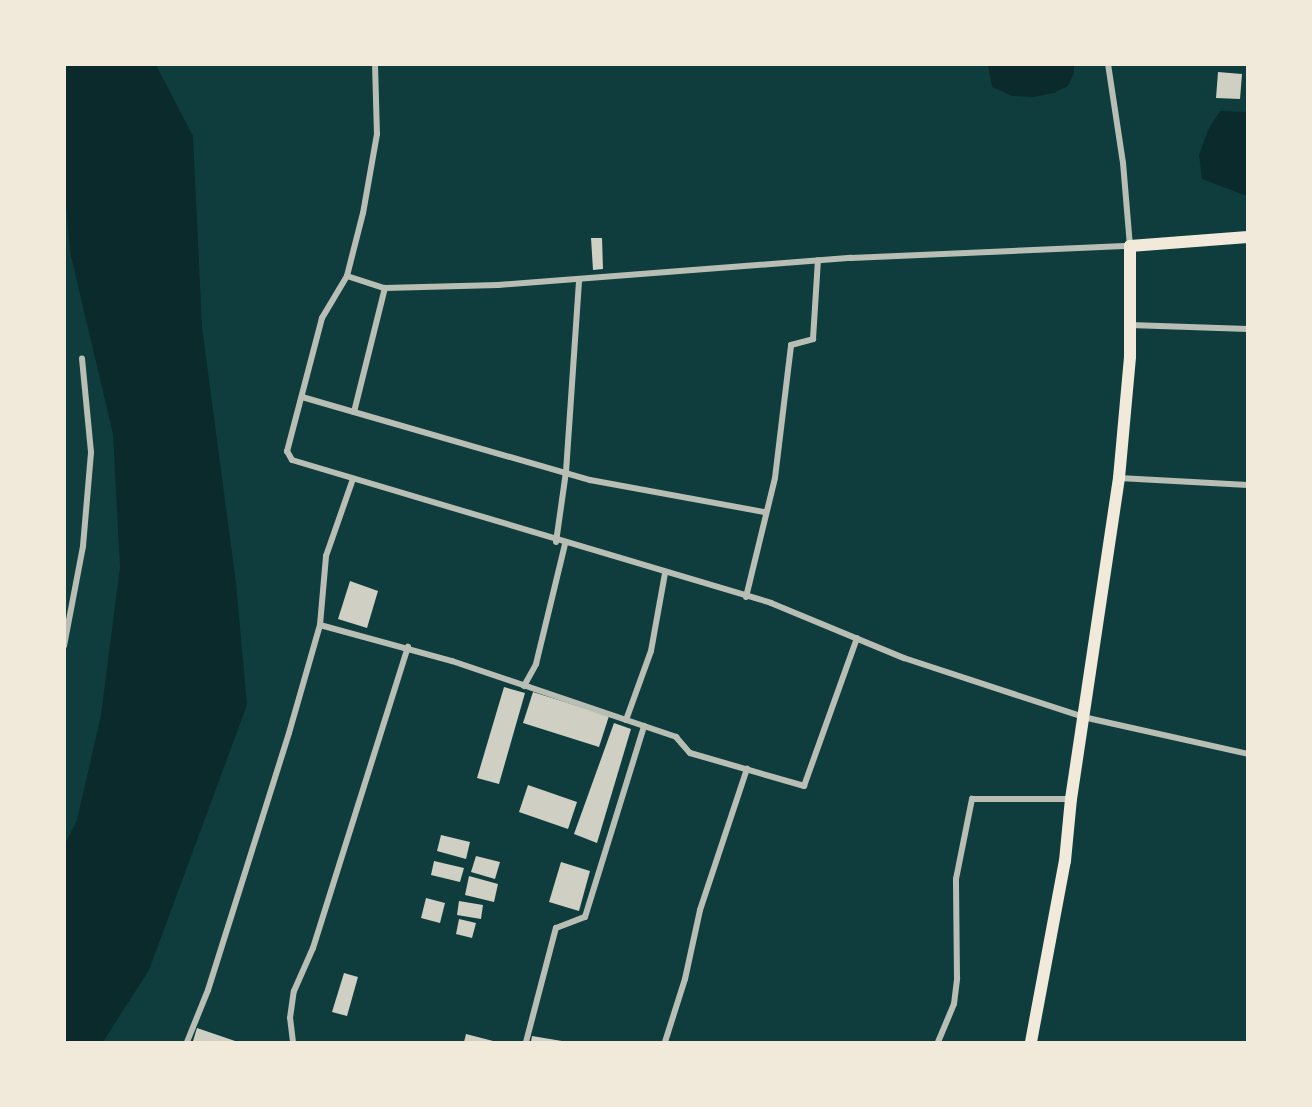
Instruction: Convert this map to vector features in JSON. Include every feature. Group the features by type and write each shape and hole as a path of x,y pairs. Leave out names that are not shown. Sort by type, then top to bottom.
{"main road":[{"path":"1031,1042 1063,872 1071,799 1119,478 1130,325 1130,246 1248,237"}],"street":[{"path":"375,64 377,134 347,276 322,318 288,456 353,479 556,542 746,597 857,638 903,658 1083,717 1248,754"},
{"path":"347,276 385,288 579,279 818,260 1130,246 1123,163 1108,64"},
{"path":"746,597 783,420 791,345 813,339 818,260"},
{"path":"556,542 566,472 579,279"},
{"path":"354,412 385,288"},
{"path":"1130,325 1248,329"},
{"path":"64,646 83,546 91,452 82,358"},
{"path":"302,397 566,472 765,512"},
{"path":"1119,478 1248,485"},
{"path":"187,1042 208,990 264,817 320,626 326,556 353,479"},
{"path":"524,686 536,664 565,544"},
{"path":"626,720 651,651 665,573"},
{"path":"320,626 408,647 676,737 690,753 804,786 857,638"},
{"path":"293,1042 290,1018 294,991 314,948 408,647"},
{"path":"526,1042 556,928 585,917 644,726"},
{"path":"665,1042 686,980 700,910 747,769"},
{"path":"938,1042 954,1004 956,879 972,799 1071,799"}],"water":[{"path":"64,65 156,65 193,136 202,327 236,583 247,705 149,970 103,1042 64,1042 65,844 77,820 101,715 120,567 113,434 70,252 64,180"},
{"path":"988,65 1074,65 1074,73 1068,86 1054,93 1034,97 1012,96 992,87"},
{"path":"1220,111 1247,112 1247,196 1202,179 1199,155 1208,130"}],"building":[{"path":"1218,72 1242,74 1240,99 1216,98"},
{"path":"591,238 602,238 603,269 593,270"},
{"path":"350,581 378,591 367,628 338,619"},
{"path":"504,687 525,693 499,784 477,778"},
{"path":"533,692 609,716 599,747 523,723"},
{"path":"614,723 631,729 597,843 574,834"},
{"path":"528,785 577,802 568,829 519,812"},
{"path":"441,835 470,842 466,859 437,851"},
{"path":"476,856 500,862 495,879 471,872"},
{"path":"434,861 464,868 460,882 431,875"},
{"path":"561,862 590,871 579,911 549,902"},
{"path":"469,876 498,884 494,902 465,895"},
{"path":"426,898 445,903 440,923 421,918"},
{"path":"459,901 483,905 481,919 457,915"},
{"path":"459,919 476,923 472,938 456,934"},
{"path":"344,973 358,977 347,1016 332,1012"},
{"path":"197,1028 238,1042 193,1041"},
{"path":"466,1034 497,1042 464,1042"},
{"path":"532,1036 562,1041 562,1042 531,1042"}]}
